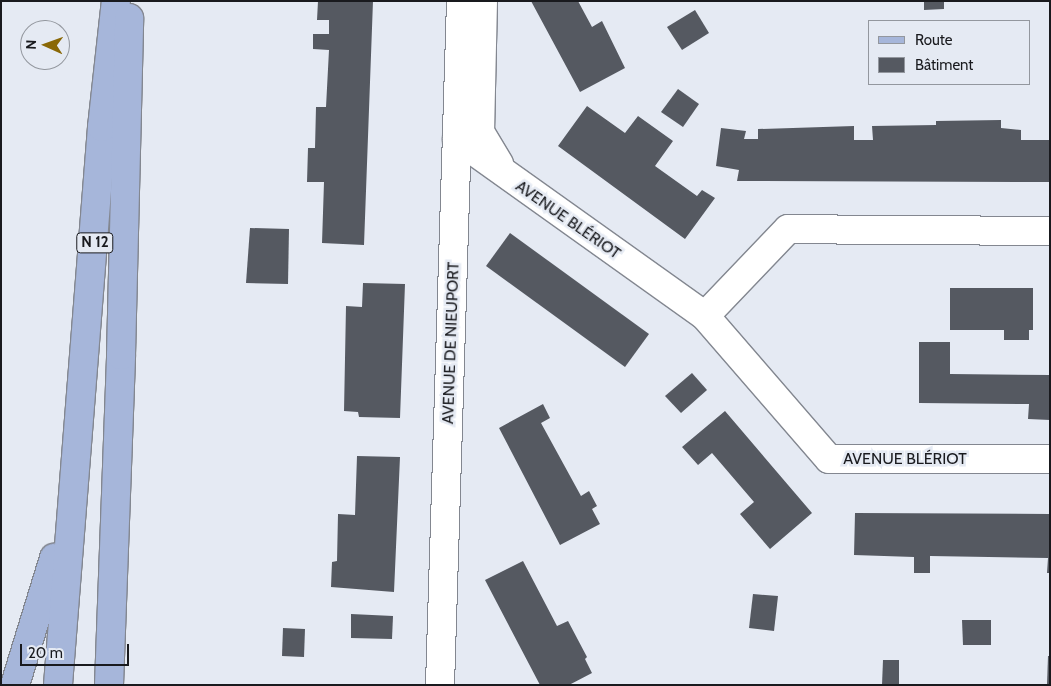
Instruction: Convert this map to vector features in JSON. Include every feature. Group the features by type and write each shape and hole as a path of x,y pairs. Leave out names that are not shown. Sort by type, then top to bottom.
{"main road":[{"name":"N 12","path":"58,685 102,127 116,1"},
{"name":"N 12","path":"108,685 121,356 129,1"},
{"path":"121,356 124,685"},
{"name":"N 12","path":"15,685 43,602 74,484"}],"street":[{"name":"AVENUE DE NIEUPORT","path":"440,685 460,1"},
{"path":"483,1 480,132 506,176"},
{"name":"AVENUE BLÉRIOT","path":"457,139 506,176 704,316 829,459 1050,459"},
{"path":"704,316 788,229 1050,231"}],"building":[{"path":"318,1 373,1 364,245 322,243 324,182 307,182 308,148 315,148 316,107 326,107 329,50 313,49 313,34 329,34 329,20 317,20"},
{"path":"531,1 578,1 592,27 602,21 625,68 580,92"},
{"path":"924,1 944,1 944,9 924,10"},
{"path":"695,10 709,33 682,50 667,27"},
{"path":"678,89 699,104 683,127 661,112"},
{"path":"587,106 625,133 638,116 673,141 655,166 697,196 702,190 715,198 685,239 558,146"},
{"path":"1001,120 1001,128 1021,130 1021,140 1050,140 1050,182 737,181 739,170 716,166 721,128 746,131 744,139 758,139 758,129 854,126 854,140 873,140 872,126 936,125 936,121"},
{"path":"250,228 289,229 288,284 246,283"},
{"path":"510,233 649,334 625,367 486,266"},
{"path":"363,283 405,284 400,418 359,417 358,412 344,411 346,306 362,307"},
{"path":"950,288 1033,288 1033,330 1029,330 1029,340 1004,340 1004,330 950,330"},
{"path":"919,342 950,342 950,374 1050,375 1050,420 1028,419 1029,404 919,403"},
{"path":"692,373 707,390 681,413 665,396"},
{"path":"543,404 550,418 541,423 581,496 589,491 597,506 592,509 600,524 560,545 499,428"},
{"path":"725,411 812,513 770,549 740,514 754,502 712,453 698,465 682,447"},
{"path":"357,456 400,457 394,592 331,587 332,562 337,561 338,514 355,515"},
{"path":"855,513 1050,514 1050,573 1047,573 1048,558 930,556 930,573 914,573 914,557 854,555"},
{"path":"523,561 557,626 568,621 587,657 585,659 592,673 569,685 540,685 485,580"},
{"path":"753,594 778,596 774,631 749,628"},
{"path":"351,614 393,616 392,639 351,638"},
{"path":"962,620 991,620 991,645 963,645"},
{"path":"283,628 305,629 304,657 282,656"},
{"path":"1048,656 1050,656 1050,685 1047,685"},
{"path":"883,660 899,660 899,685 882,685"}]}
